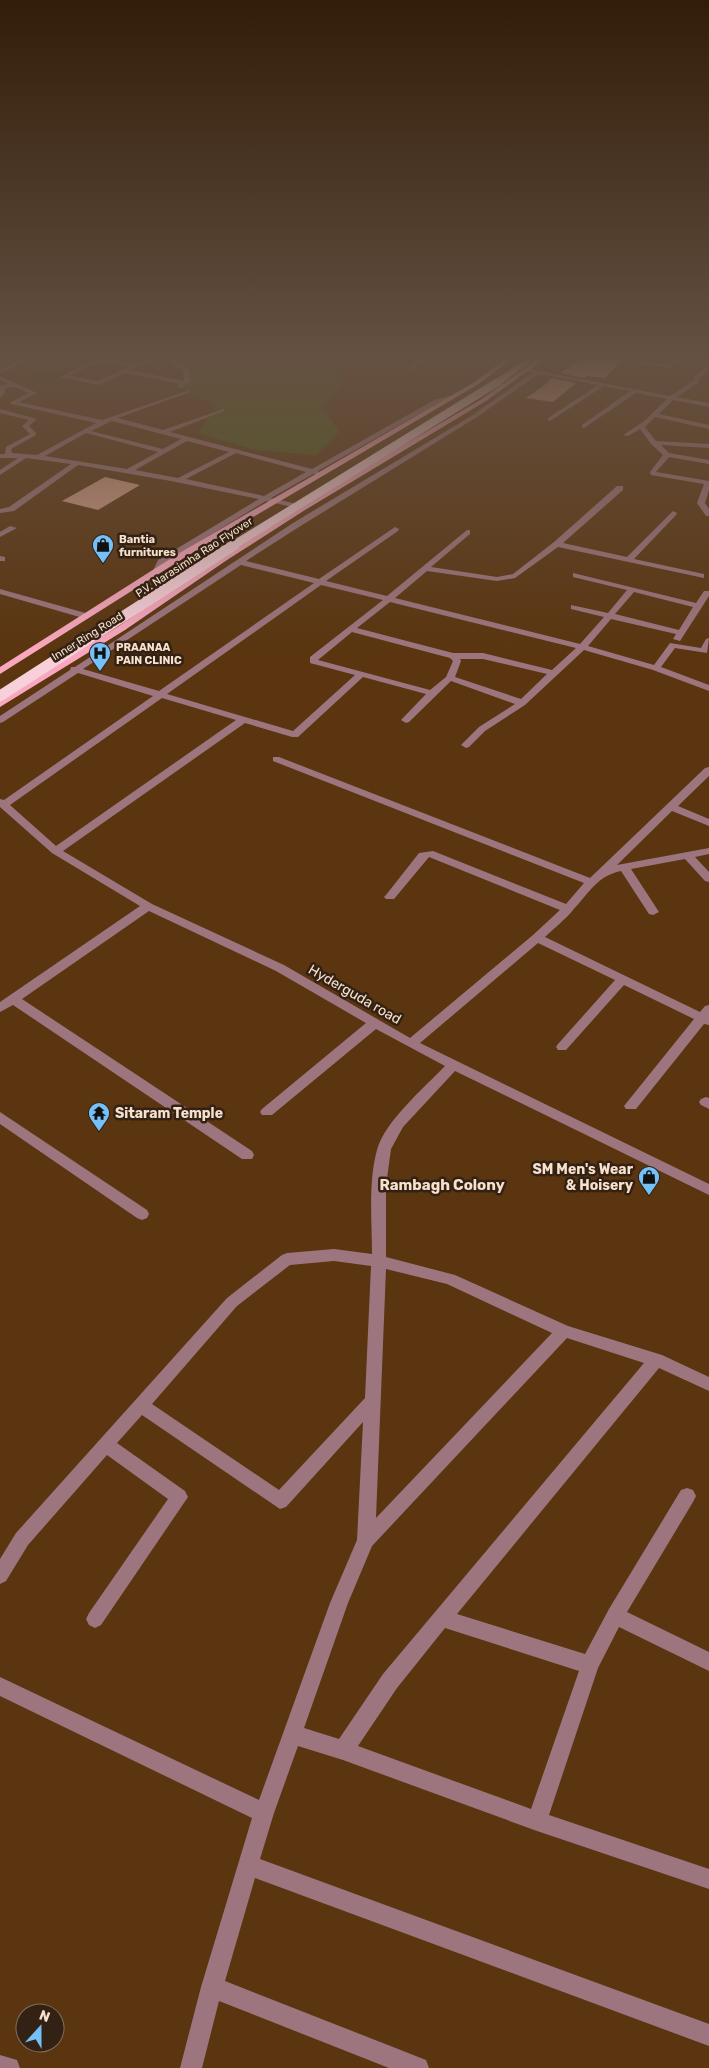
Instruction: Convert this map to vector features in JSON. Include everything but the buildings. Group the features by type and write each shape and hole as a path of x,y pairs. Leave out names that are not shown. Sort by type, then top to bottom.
{"highway":[{"name":"P.V. Narasimha Rao Flyover","path":"59,646 357,457"},
{"name":"P.V. Narasimha Rao Flyover","path":"0,696 275,518 377,457"}],"main road":[{"name":"Inner Ring Road","path":"0,671 157,570 275,501 317,473 346,457"},
{"name":"Inner Ring Road","path":"0,704 122,628 224,558 302,508 389,457"}],"street":[{"path":"20,457 77,463 180,480 266,498 302,508"},
{"path":"0,473 23,457"},
{"path":"128,471 153,457"},
{"path":"180,480 225,457"},
{"path":"256,457 317,473"},
{"path":"0,720 74,669 348,492 409,457"},
{"path":"667,457 653,474 709,483 701,503 709,514"},
{"path":"677,457 709,462"},
{"path":"0,511 11,509 77,463"},
{"path":"157,570 161,562 266,498 317,473"},
{"path":"424,568 497,578 515,576 557,544 620,488"},
{"path":"630,559 673,513"},
{"path":"0,535 13,528"},
{"path":"2,804 161,696 395,529"},
{"path":"432,693 313,661 314,657 389,598 467,532"},
{"path":"557,544 701,576"},
{"path":"240,562 582,647 656,668 709,688"},
{"path":"576,575 698,606"},
{"path":"466,745 482,729 522,703 582,647 632,590"},
{"path":"0,591 86,616"},
{"path":"656,668 682,633 707,593"},
{"path":"574,607 682,633"},
{"path":"350,629 453,656 483,656 553,673"},
{"path":"673,645 704,651 709,641"},
{"path":"566,660 604,654"},
{"path":"406,720 432,693 450,678 457,661 453,656"},
{"path":"74,669 299,737 361,674"},
{"path":"450,678 522,703"},
{"path":"56,851 244,719"},
{"path":"276,760 591,882"},
{"path":"411,1044 537,938 568,909 591,882 707,776"},
{"name":"Hyderguda road","path":"2,804 56,851 148,906 280,968 411,1044 709,1190"},
{"path":"671,807 709,823"},
{"path":"605,870 709,851"},
{"path":"390,897 423,855 429,854 568,909"},
{"path":"688,855 709,879"},
{"path":"624,867 653,912"},
{"path":"0,1008 148,906"},
{"path":"537,938 622,980 707,1016 631,1106"},
{"path":"562,1047 622,980"},
{"path":"13,1000 247,1155"},
{"path":"267,1112 376,1022"},
{"path":"366,1540 379,1261 380,1186 384,1149 398,1124 454,1064"},
{"path":"0,1117 142,1214"},
{"path":"0,1575 22,1539 232,1302 287,1259 334,1255 379,1261 450,1279 564,1331 656,1360 709,1384"},
{"path":"191,2068 212,1987 264,1813 339,1603 366,1540 564,1331"},
{"path":"344,1750 390,1681 656,1360"},
{"path":"140,1405 280,1501 373,1400"},
{"path":"94,1619 179,1497 105,1444"},
{"path":"538,1821 590,1665 615,1615 687,1496"},
{"path":"615,1615 709,1662"},
{"path":"441,1618 590,1665"},
{"path":"0,1686 264,1813"},
{"path":"291,1734 344,1750 538,1821 709,1879"},
{"path":"248,1865 709,2035"},
{"path":"212,1987 418,2068"},
{"path":"0,2066 9,2068"}],"place":[{"name":"Bantia furnitures","path":"103,564"},
{"name":"PRAANAA PAIN CLINIC","path":"100,672"},
{"name":"Sitaram Temple","path":"99,1132"},
{"name":"SM Men's Wear & Hoisery","path":"649,1196"}],"district":[{"name":"Rambagh Colony","path":"442,1185"}]}
